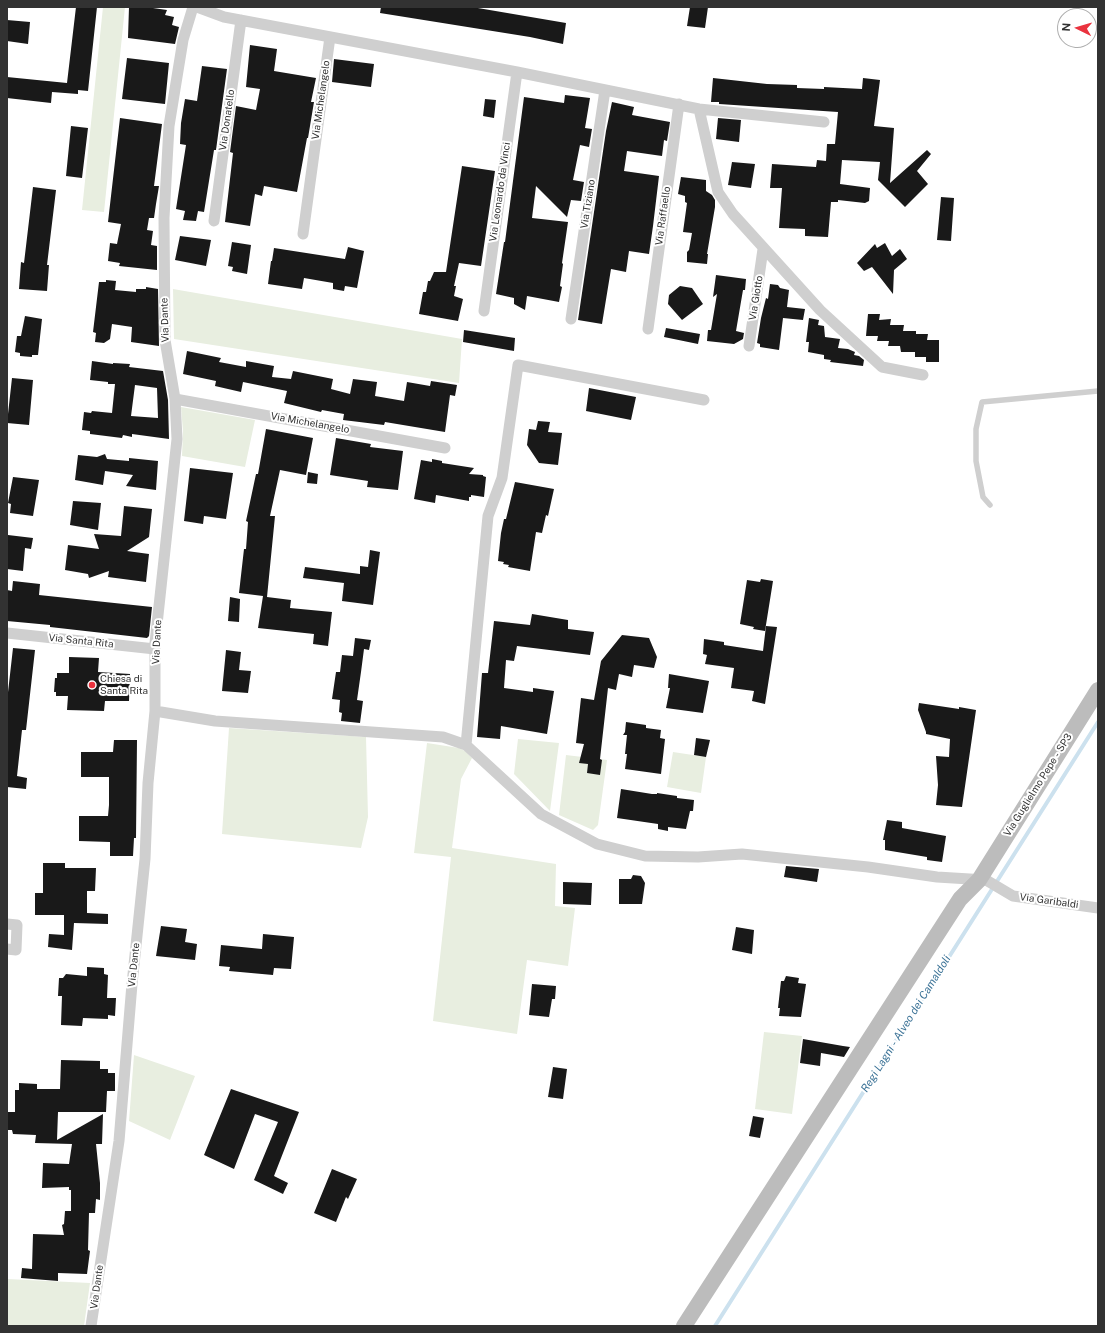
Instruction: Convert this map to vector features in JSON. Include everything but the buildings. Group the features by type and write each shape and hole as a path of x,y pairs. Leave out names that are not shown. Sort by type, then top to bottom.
{"street":[{"name":"Via Dante","path":"91,1326 120,1141 132,984 145,859 148,783 155,711 155,649 177,439 175,398 165,340 164,218 169,126 183,40 193,7"},
{"path":"197,7 224,17 517,72 699,109 824,122"},
{"name":"Via Donatello","path":"214,221 241,20"},
{"name":"Via Michelangelo","path":"303,234 330,37"},
{"name":"Via Leonardo da Vinci","path":"484,311 517,72"},
{"name":"Via Tiziano","path":"571,318 605,90"},
{"name":"Via Raffaello","path":"648,329 679,104"},
{"path":"699,109 718,192 733,214 820,310 882,367 923,375"},
{"name":"Via Giotto","path":"749,346 764,249"},
{"path":"466,745 488,516 502,478 518,365 704,400"},
{"name":"Via Michelangelo","path":"175,398 445,448"},
{"name":"Via Santa Rita","path":"7,633 155,649"},
{"name":"Via Guglielmo Pepe - SP3","path":"684,1326 960,899 982,880 1098,690"},
{"path":"155,711 215,721 443,737 466,745 541,814 597,844 646,856 698,857 742,854 868,867 937,877 982,880"},
{"name":"Via Garibaldi","path":"982,880 1013,896 1098,908"},
{"path":"7,924 16,924 16,950 7,949"}],"lane":[{"path":"990,505 983,497 976,461 976,429 982,402 1098,391"}],"shaded area":[{"path":"103,7 125,7 104,212 82,210"},
{"path":"173,289 462,339 459,383 174,339"},
{"path":"181,407 255,420 245,467 182,456 183,431"},
{"path":"229,728 366,737 368,817 361,848 222,834"},
{"path":"518,739 559,743 550,811 514,774"},
{"path":"427,743 459,748 465,751 472,758 461,779 452,848 556,864 555,906 575,908 568,966 527,960 517,1034 433,1021 451,857 414,853"},
{"path":"673,752 706,757 701,793 667,787"},
{"path":"566,755 607,760 598,825 593,830 559,815"},
{"path":"764,1032 802,1036 792,1114 755,1109"},
{"path":"134,1055 195,1076 170,1140 129,1121"},
{"path":"7,1279 90,1283 84,1326 7,1326"}],"waterway":[{"name":"Regi Lagni - Alveo dei Camaldoli","path":"715,1326 1098,722"}],"place":[{"name":"Chiesa di Santa Rita","path":"92,685"}]}
